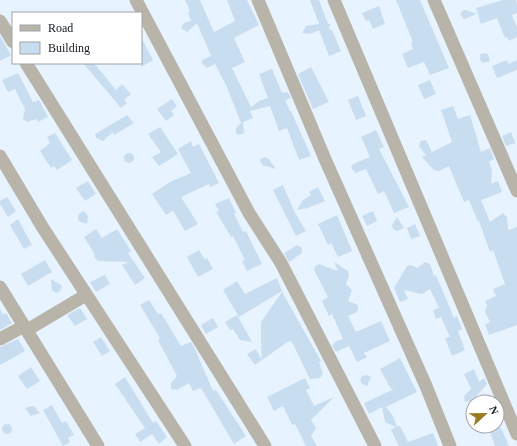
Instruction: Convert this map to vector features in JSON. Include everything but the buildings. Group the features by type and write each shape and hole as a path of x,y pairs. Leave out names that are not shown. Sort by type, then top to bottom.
{"street":[{"path":"136,0 249,213 281,263 375,446"},
{"path":"258,0 328,166 420,372 450,446"},
{"path":"334,0 517,434"},
{"path":"434,0 517,191"},
{"path":"0,21 12,40"},
{"path":"27,64 265,446"},
{"path":"0,156 86,295 185,446"},
{"path":"0,287 98,446"},
{"path":"0,339 26,328 86,295"}]}
